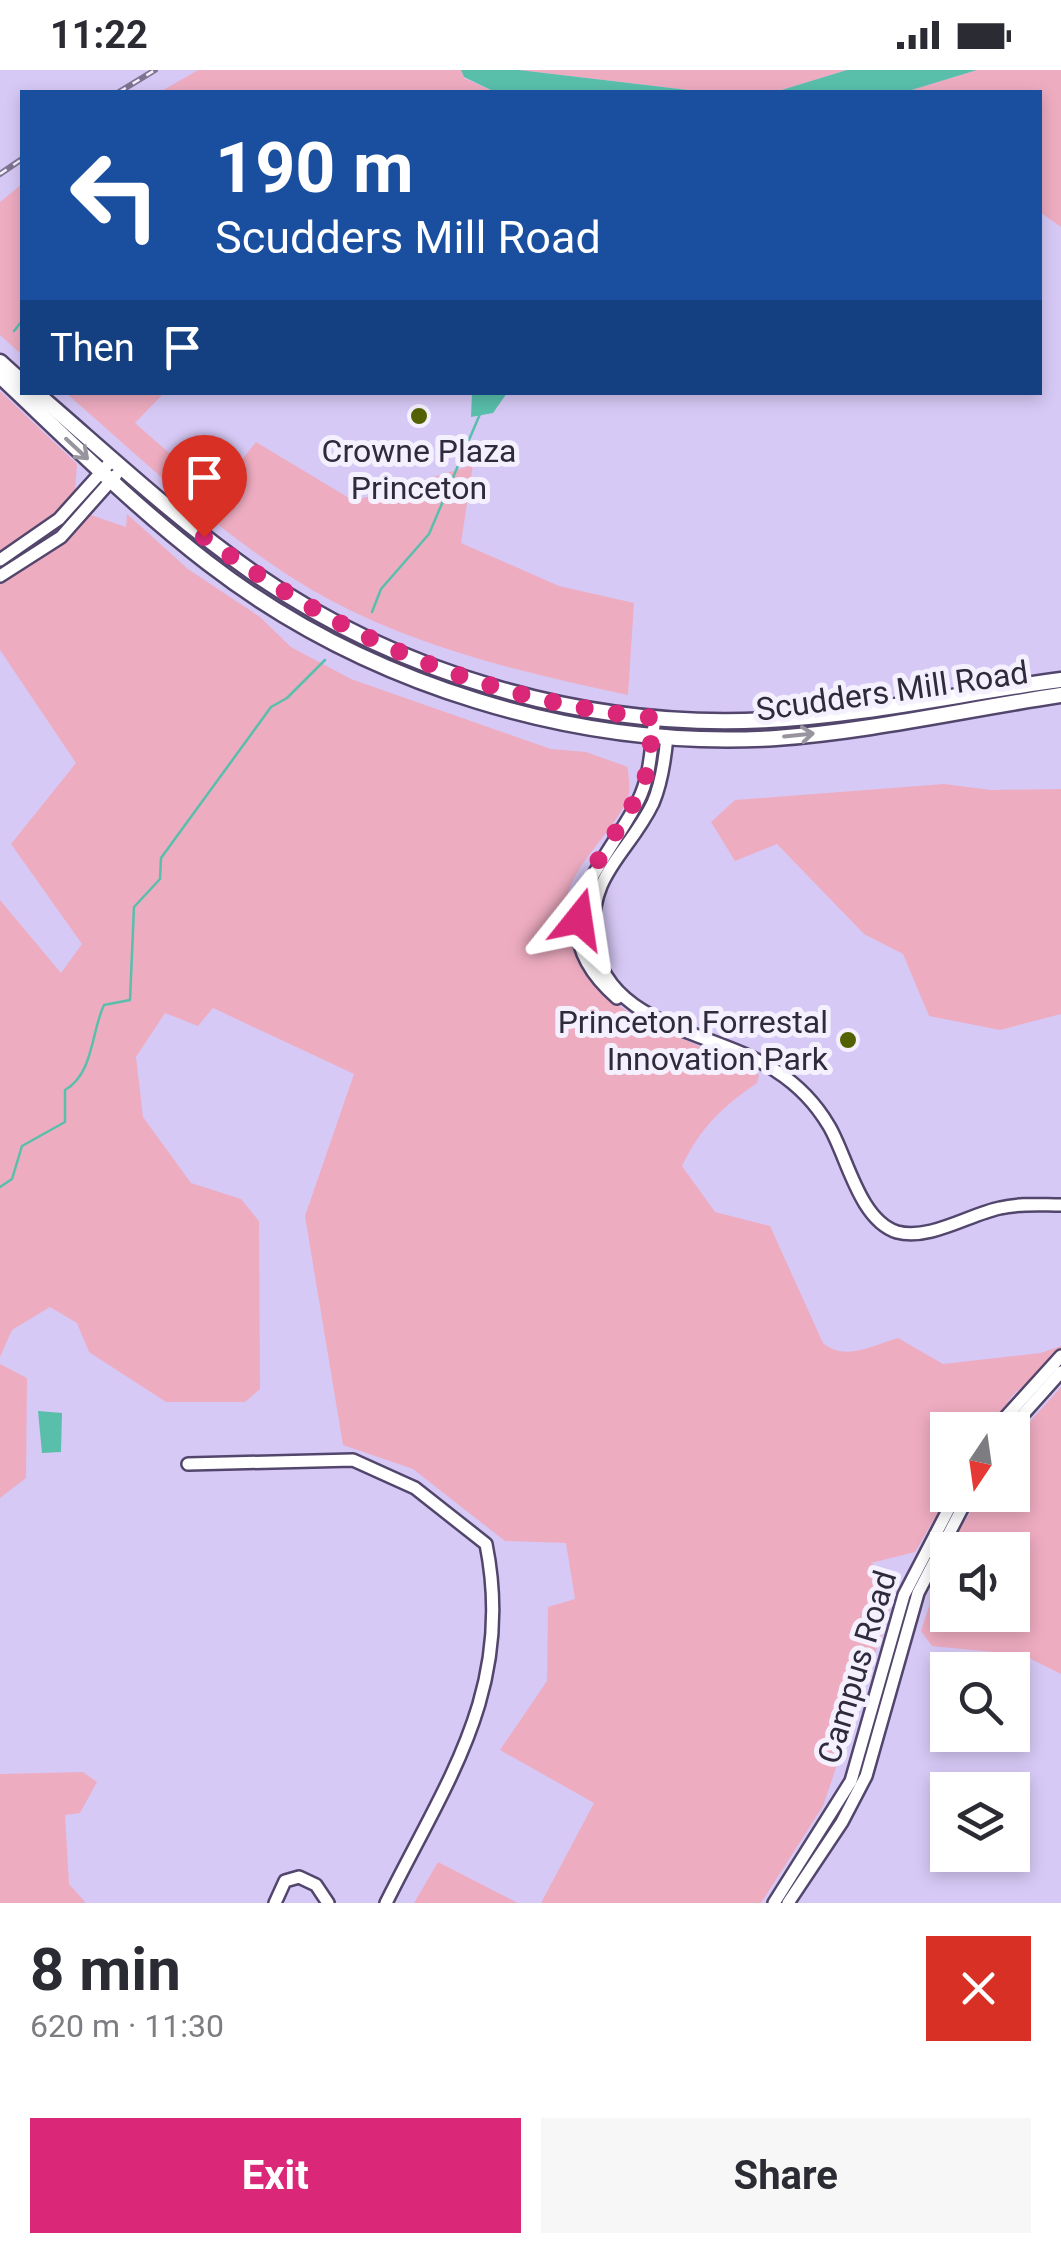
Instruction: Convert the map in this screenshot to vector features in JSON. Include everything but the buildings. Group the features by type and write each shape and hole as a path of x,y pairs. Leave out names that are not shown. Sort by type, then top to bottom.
{"main road":[{"path":"0,362 20,380"},
{"name":"Scudders Mill Road","path":"0,376 107,478 236,583 359,654 472,699 564,722 660,736 806,735 1061,696"},
{"name":"Scudders Mill Road","path":"38,395 253,573 368,640 522,696 655,718 765,720 828,715 1061,680"}],"street":[{"path":"0,576 61,537 117,463"},
{"path":"0,560 42,535 107,478"},
{"path":"655,718 660,736 656,797 604,875 593,912 602,968 621,994 660,1019 771,1067 797,1087 830,1128 870,1209 892,1230 918,1233 999,1208 1061,1205"},
{"path":"1010,1412 1061,1356"},
{"path":"1025,1412 1061,1372"},
{"path":"188,1464 352,1460 416,1488 486,1544 496,1594 474,1728 386,1903"},
{"name":"Campus Road","path":"774,1903 851,1782 904,1595 947,1512"},
{"name":"Campus Road","path":"788,1903 842,1822 866,1776 918,1593 960,1512"},
{"path":"275,1903 285,1882 300,1877 316,1885 327,1902"}],"shaded area":[{"path":"198,70 461,70 464,78 491,90 163,90"},
{"path":"461,70 519,70 688,90 491,90 464,77"},
{"path":"519,70 847,70 782,90 688,90"},
{"path":"847,70 977,70 912,90 782,90"},
{"path":"977,70 1061,70 1061,227 1042,213 1042,90 912,90"},
{"path":"20,186 20,353 0,335 0,202"},
{"path":"0,391 77,464 75,493 91,515 126,527 127,514 188,569 260,617 291,647 351,679 551,749 586,752 628,767 628,797 584,861 568,895 568,934 578,959 608,997 649,1023 746,1065 759,1075 757,1083 705,1129 682,1166 715,1212 770,1226 823,1343 850,1352 898,1338 943,1364 1041,1353 1061,1346 1061,1352 1013,1395 1001,1412 930,1412 930,1512 938,1512 915,1552 871,1563 900,1580 823,1806 761,1903 541,1903 594,1803 500,1750 547,1681 548,1607 575,1599 566,1543 505,1541 413,1469 343,1445 305,1216 354,1074 213,1008 198,1026 165,1013 136,1057 143,1117 191,1183 241,1199 259,1221 260,1389 245,1402 166,1402 89,1352 77,1323 50,1307 12,1330 0,1357 0,900 61,973 82,944 11,844 76,763 0,650"},
{"path":"68,395 162,395 135,423 207,486 220,487 256,442 354,501 473,465 461,543 559,586 634,603 628,695 439,646 366,618 259,555 160,476"},
{"path":"472,395 506,395 493,413 471,417"},
{"path":"1061,684 984,702 857,722 771,730 685,732 777,728"},
{"path":"944,784 991,790 1061,789 1061,1014 1000,1030 929,1016 903,954 864,934 777,844 735,861 711,822 735,800"},
{"path":"0,1364 27,1378 26,1478 0,1498"},
{"path":"1061,1387 1061,1674 1030,1658 1030,1652 932,1646 921,1631 930,1604 930,1632 1030,1632 1030,1532 958,1532 970,1512 1030,1512 1030,1421"},
{"path":"38,1411 62,1413 61,1452 42,1453"},
{"path":"83,1772 97,1782 80,1813 65,1815 69,1884 86,1903 0,1903 0,1774"},
{"path":"438,1862 518,1903 414,1903"}],"waterway":[{"path":"14,331 20,324"},
{"path":"372,612 381,589 429,534 480,414"},
{"path":"0,1187 12,1179 22,1146 65,1122 65,1090 87,1063 104,1005 130,1000 134,907 160,879 161,858 271,707 287,698 325,660"}],"railway":[{"path":"122,90 155,70"},
{"path":"0,174 20,160"}],"place":[{"name":"Crowne Plaza Princeton","path":"419,416"},
{"name":"Princeton Forrestal Innovation Park","path":"848,1040"}],"route":[{"path":"204,537 337,625 420,662 522,696 612,714 655,718 647,776 639,800 590,874 579,919"}]}
